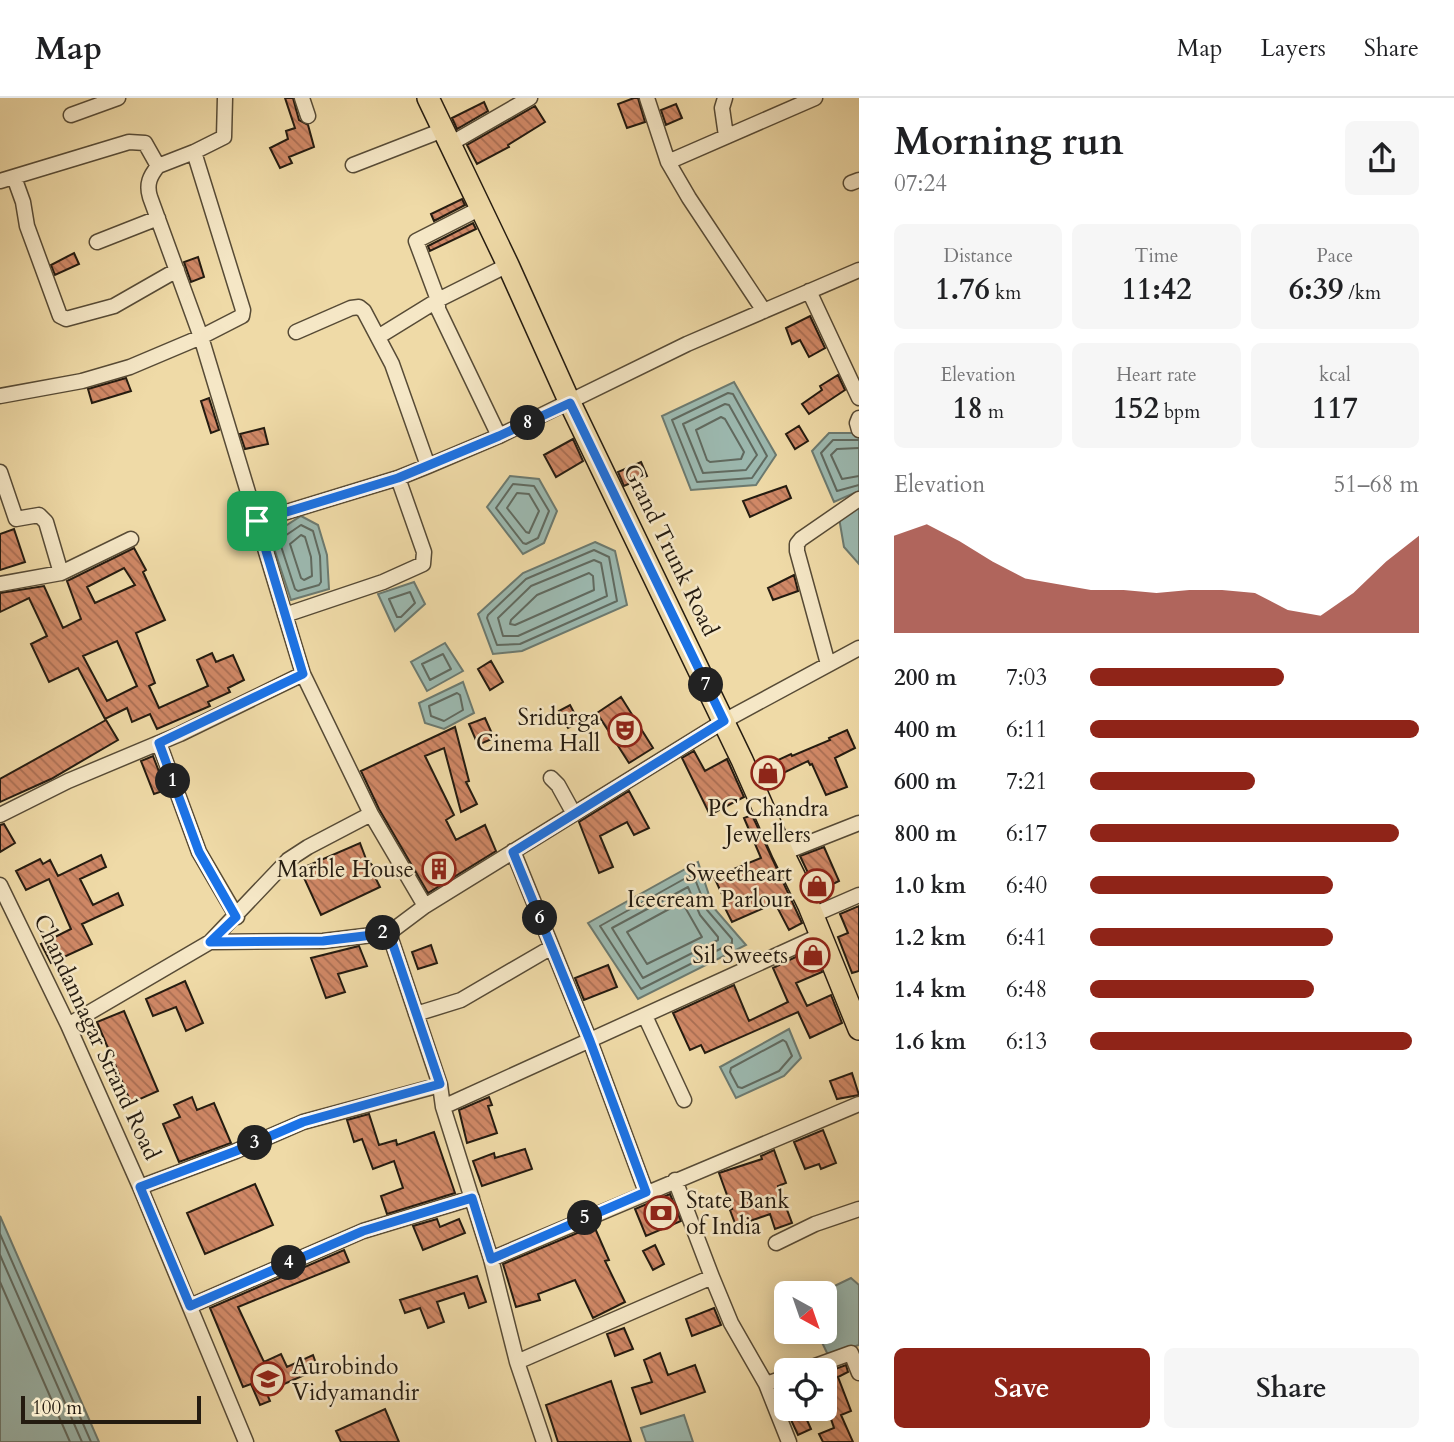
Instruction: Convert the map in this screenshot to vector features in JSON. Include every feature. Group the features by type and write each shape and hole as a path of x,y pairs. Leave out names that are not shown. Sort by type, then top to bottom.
{"main road":[{"name":"Grand Trunk Road","path":"428,98 570,403 724,721 817,925 859,1029"}],"street":[{"path":"71,116 117,98"},
{"path":"225,98 224,137 158,166 149,178 148,190 201,337 303,674 371,814 425,906"},
{"path":"302,98 308,116"},
{"path":"352,166 447,137 530,98"},
{"path":"647,98 668,162 764,311"},
{"path":"725,98 722,108 726,136"},
{"path":"668,162 816,98"},
{"path":"158,166 145,143 129,142 7,179 23,202 27,226 60,316 66,319 114,306 177,270"},
{"path":"0,396 108,374 201,337 239,318 243,310 194,152"},
{"path":"481,208 416,241 438,300 438,309 499,436"},
{"path":"97,242 158,218"},
{"path":"378,337 438,300 508,265"},
{"path":"257,521 429,466 570,403 687,344 859,270"},
{"path":"809,291 859,398"},
{"path":"296,332 351,308 359,307 364,311 392,364 429,466"},
{"path":"859,418 859,430"},
{"path":"0,472 16,519 38,515 46,522 61,573"},
{"path":"285,615 383,582 423,564 424,552 398,478"},
{"path":"828,664 797,544 859,499"},
{"path":"0,584 61,573 131,539"},
{"path":"210,942 323,941 389,933 425,906 724,721 859,648"},
{"path":"0,815 68,781 159,743 303,674"},
{"path":"159,743 199,852 236,917"},
{"path":"551,778 558,785 573,814"},
{"path":"68,1025 210,942 288,860 307,847 371,814"},
{"path":"783,853 859,823"},
{"path":"513,852 590,1041 646,1192"},
{"name":"Chandannagar Strand Road","path":"0,885 68,1025 140,1187 246,1442"},
{"path":"443,1107 645,1016 817,925 859,895"},
{"path":"389,933 440,1084 443,1107 491,1259 517,1362 544,1442"},
{"path":"416,1014 461,999 552,947"},
{"path":"645,1016 684,1100"},
{"path":"140,1187 236,1151 303,1122 440,1084"},
{"path":"491,1259 859,1104"},
{"path":"675,1180 730,1323 766,1384 789,1442"},
{"path":"190,1306 363,1231 472,1198"},
{"path":"776,1242 815,1224 859,1209"},
{"path":"517,1362 712,1277"},
{"path":"837,1358 851,1353 859,1373"},
{"path":"766,1384 774,1381"}],"water":[{"path":"734,382 776,455 756,485 691,490 662,416"},
{"path":"829,433 857,433 859,439 859,491 834,502 812,451"},
{"path":"510,476 539,479 557,511 544,543 523,554 487,507"},
{"path":"859,501 859,564 844,547 838,512"},
{"path":"301,516 318,525 327,555 329,589 291,600 270,536"},
{"path":"595,542 615,551 627,605 522,651 493,654 478,614 523,573"},
{"path":"414,582 425,604 395,631 378,594"},
{"path":"445,643 463,671 427,691 411,662"},
{"path":"463,682 474,713 444,729 425,723 419,703"},
{"path":"698,862 713,907 746,945 638,999 588,923"},
{"path":"789,1029 801,1058 784,1076 736,1098 720,1067"},
{"path":"0,1216 99,1442 0,1442"},
{"path":"851,1278 859,1285 859,1345 828,1355 823,1344 837,1344 837,1285"},
{"path":"684,1415 693,1442 646,1442 641,1428"}],"building":[{"path":"285,98 293,98 299,120 308,125 314,147 289,157 292,163 280,168 270,148 288,139 286,131 295,128"},
{"path":"638,98 645,122 627,128 618,104"},
{"path":"484,102 488,111 457,129 452,118"},
{"path":"676,104 682,118 666,125 661,110"},
{"path":"535,106 545,122 508,145 509,147 477,164 467,145"},
{"path":"462,199 465,205 434,221 431,214"},
{"path":"473,223 476,229 430,251 428,246"},
{"path":"74,253 79,264 55,275 51,265"},
{"path":"198,257 204,277 191,282 184,262"},
{"path":"810,316 825,348 809,357 800,340 792,344 786,328"},
{"path":"838,375 845,390 809,414 802,404 822,390 820,386"},
{"path":"126,378 131,391 92,403 88,389"},
{"path":"209,398 219,430 211,433 201,401"},
{"path":"799,426 808,441 795,449 786,434"},
{"path":"264,428 268,444 245,449 240,434"},
{"path":"573,439 583,461 556,477 544,455"},
{"path":"641,462 647,476 624,486 618,472"},
{"path":"786,486 791,498 750,517 743,501"},
{"path":"14,529 25,562 0,570 0,534"},
{"path":"134,548 146,570 143,572 165,620 136,633 155,683 149,686 159,708 208,686 197,660 212,653 216,662 233,655 244,680 228,688 230,692 208,702 210,706 157,729 150,714 132,722 127,708 105,719 78,668 49,682 31,644 47,636 29,598 0,612 0,593 44,586 63,628 81,619 67,581","holes":["124,568 135,585 95,603 87,587","117,641 137,686 107,701 83,656"]},
{"path":"794,575 798,591 773,600 768,588"},
{"path":"491,661 503,682 490,690 478,669"},
{"name":"Sridurga Cinema Hall","path":"621,697 653,748 629,763 597,713"},
{"path":"570,705 579,722 568,728 559,711"},
{"path":"485,718 494,738 478,745 469,724"},
{"path":"106,720 118,740 51,779 0,802 0,779"},
{"path":"455,727 469,781 466,782 477,804 461,812 444,748 425,756 454,815 446,820 456,840 485,825 496,851 428,893 379,809 361,771"},
{"path":"847,730 855,748 835,758 847,787 826,795 812,764 808,761 769,780 763,767 830,740 829,738"},
{"path":"694,751 705,771 727,759 744,797 710,815 682,758"},
{"path":"153,756 166,790 154,794 141,761"},
{"path":"629,791 649,828 634,835 627,822 600,836 613,867 599,873 579,822"},
{"path":"752,815 802,923 789,930 775,903 732,922 714,877 761,858 744,818"},
{"path":"4,824 15,843 0,852 0,825"},
{"path":"360,843 380,887 321,915 300,869"},
{"path":"824,847 839,881 817,892 800,856"},
{"path":"101,855 106,867 80,879 93,905 118,893 123,905 82,924 92,944 51,963 41,944 71,929 49,879 26,890 16,871 40,859 43,864 50,860 58,876"},
{"path":"859,906 859,971 852,973 838,937 848,933 840,914"},
{"path":"431,945 437,963 418,969 412,952"},
{"path":"359,946 367,966 338,974 345,992 326,998 311,958"},
{"path":"812,949 822,972 796,983 807,1006 831,995 842,1023 810,1038 798,1012 705,1053 701,1045 690,1050 673,1013 734,985 749,1021 788,1002 773,968"},
{"path":"608,965 617,987 584,1000 575,978"},
{"path":"185,981 203,1023 186,1031 176,1007 153,1016 146,999"},
{"path":"124,1011 158,1091 131,1103 97,1022"},
{"path":"852,1073 859,1095 837,1099 830,1081"},
{"path":"192,1097 197,1110 214,1103 231,1143 179,1162 163,1124 180,1117 174,1105"},
{"path":"489,1097 492,1105 488,1106 497,1133 467,1143 459,1110"},
{"path":"369,1114 379,1145 396,1140 397,1145 434,1132 455,1193 387,1214 381,1196 403,1188 394,1161 373,1169 362,1139 354,1142 347,1120"},
{"path":"823,1130 836,1163 821,1169 819,1164 805,1169 794,1142"},
{"path":"525,1149 532,1169 482,1186 473,1161 494,1153 495,1158"},
{"path":"774,1150 786,1183 778,1186 792,1223 775,1229 770,1214 736,1226 719,1173 762,1159 761,1156"},
{"path":"255,1184 273,1225 205,1254 187,1213"},
{"name":"State Bank of India","path":"670,1194 681,1221 646,1236 635,1209"},
{"path":"437,1219 440,1227 459,1219 465,1233 423,1250 413,1226"},
{"path":"594,1226 609,1260 605,1261 625,1302 593,1318 575,1280 538,1294 540,1300 516,1307 503,1264"},
{"path":"655,1245 664,1264 653,1270 643,1251"},
{"path":"344,1250 349,1262 238,1307 264,1362 281,1354 287,1367 313,1355 318,1369 275,1388 276,1390 267,1394 270,1401 260,1405 251,1384 243,1387 210,1308"},
{"path":"477,1276 486,1302 469,1308 464,1293 437,1302 444,1322 428,1328 420,1308 405,1313 400,1300"},
{"path":"714,1308 721,1325 692,1336 686,1319"},
{"path":"624,1328 633,1349 615,1356 607,1334"},
{"path":"660,1353 668,1375 695,1365 705,1392 641,1414 632,1388 652,1382 644,1360"},
{"path":"846,1365 848,1372 838,1377 851,1411 841,1415 853,1442 823,1442 819,1434 834,1428 832,1421 837,1421 837,1368"},
{"path":"611,1381 631,1442 558,1442 546,1405"},
{"path":"385,1409 399,1442 341,1442 336,1431"},
{"path":"792,1421 807,1421 811,1429 798,1435"}],"place":[{"name":"Sridurga Cinema Hall","path":"625,730"},
{"name":"PC Chandra Jewellers","path":"768,773"},
{"name":"Marble House","path":"439,869"},
{"name":"Sweetheart Icecream Parlour","path":"817,886"},
{"name":"Sil Sweets","path":"813,955"},
{"name":"State Bank of India","path":"661,1213"},
{"name":"Aurobindo Vidyamandir","path":"268,1379"}],"route":[{"path":"570,403 724,721 513,852 590,1041 646,1192 491,1259 472,1198 363,1231 190,1306 140,1187 329,1113 440,1084 389,933 323,941 210,942 236,917 199,852 159,743 303,674 257,521 398,478 570,403"}]}
